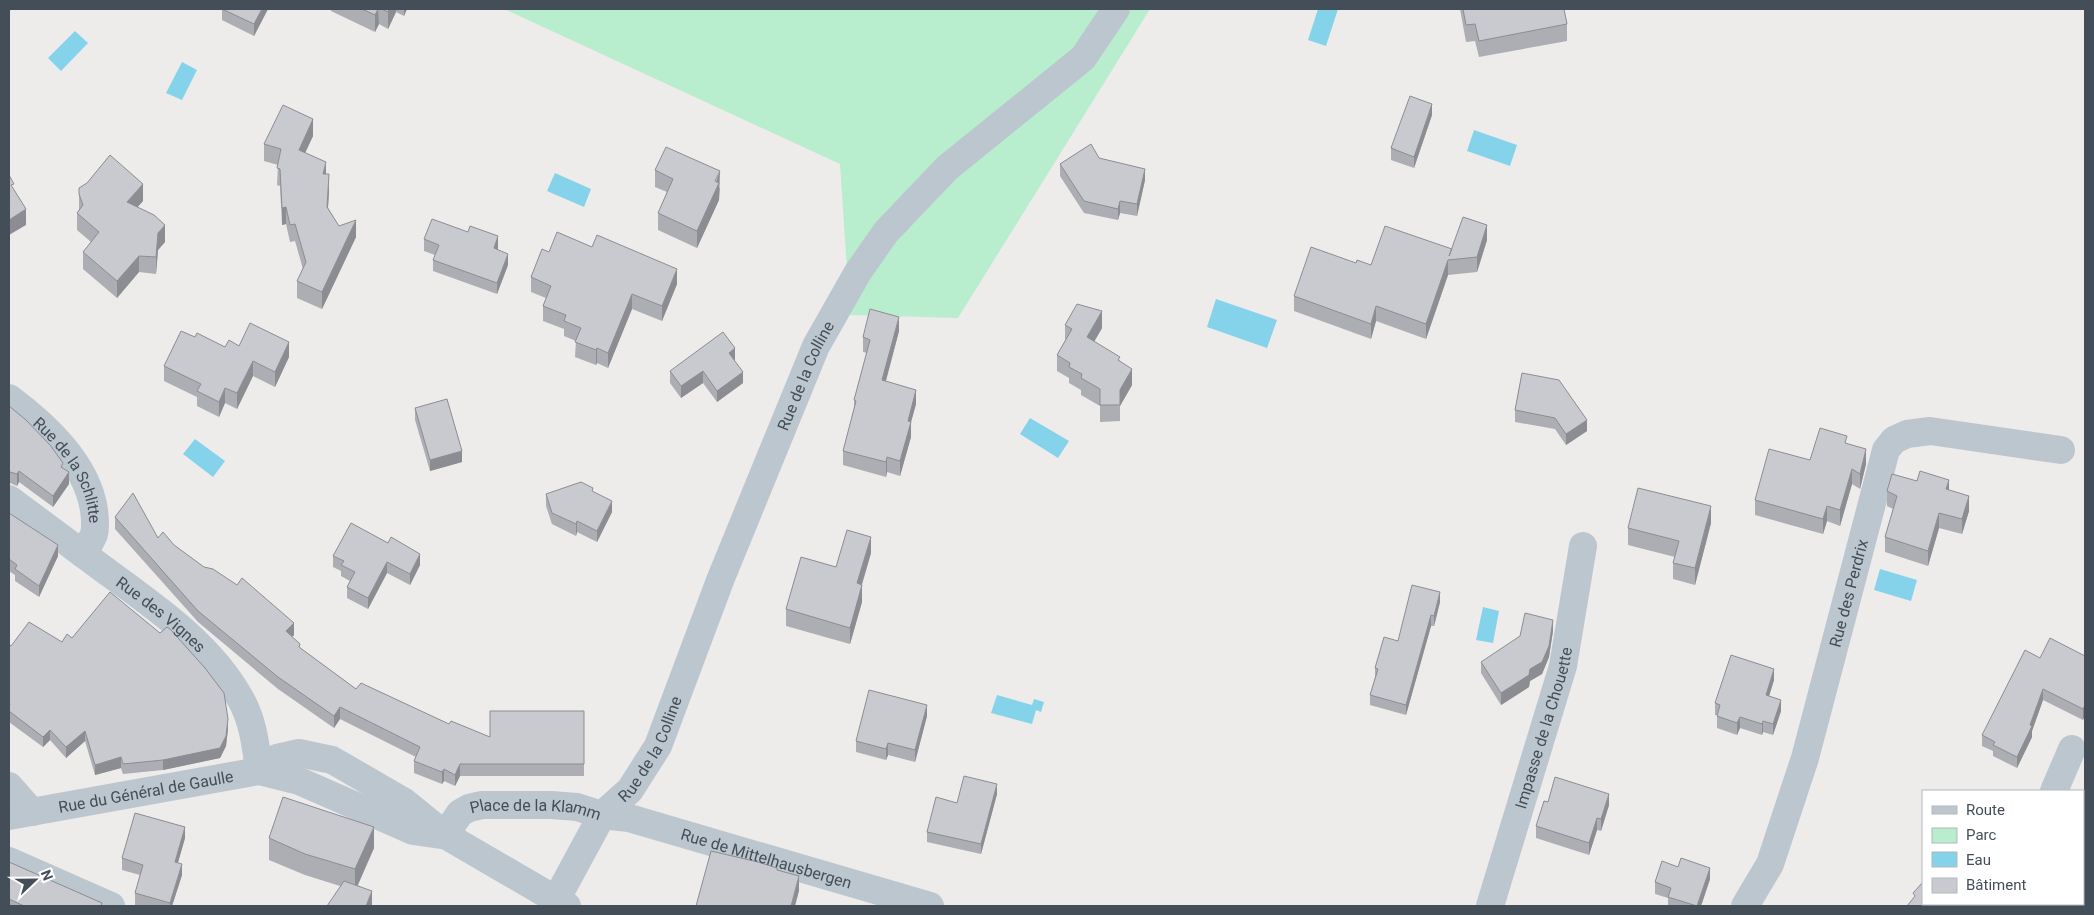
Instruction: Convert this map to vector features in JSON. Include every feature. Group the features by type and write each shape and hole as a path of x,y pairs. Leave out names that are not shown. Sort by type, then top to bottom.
{"street":[{"name":"Rue de la Colline","path":"602,815 630,790 658,746 721,578 816,346 858,272 886,232 947,168 1082,58 1101,34 1116,9"},
{"name":"Rue de la Schlitte","path":"9,398 58,442 81,474 89,489 95,520 94,534 83,554"},
{"name":"Rue des Perdrix","path":"1745,906 1770,864 1805,758 1886,450 1894,440 1907,434 1930,431 2061,450"},
{"name":"Rue des Vignes","path":"9,499 183,629 212,660 240,698 249,717 260,771"},
{"name":"Impasse de la Chouette","path":"1490,906 1563,666 1583,546"},
{"path":"2054,790 2072,749"},
{"name":"Rue du Général de Gaulle","path":"9,786 21,814 260,771 277,758 299,753 332,760 403,801 445,835 562,903"},
{"name":"Place de la Klamm","path":"445,835 460,813 482,804 577,807 602,815 562,903"},
{"name":"Rue de Mittelhausbergen","path":"602,815 630,818 930,906"},
{"path":"9,861 111,906"}],"green space":[{"path":"504,9 1150,9 958,318 850,315 840,164"}],"water":[{"path":"1318,9 1338,9 1326,46 1308,40"},
{"path":"75,31 88,43 61,71 48,58"},
{"path":"182,62 197,70 182,100 166,93"},
{"path":"1474,130 1517,145 1510,166 1467,151"},
{"path":"555,173 591,189 584,207 547,191"},
{"path":"1216,299 1277,320 1267,348 1207,327"},
{"path":"1030,418 1069,441 1058,458 1020,434"},
{"path":"195,439 225,461 213,477 183,454"},
{"path":"1880,569 1917,580 1911,601 1874,590"},
{"path":"1483,607 1499,611 1493,643 1476,640"},
{"path":"997,695 1032,705 1034,699 1044,702 1041,712 1036,710 1032,724 991,713"}],"building":[{"path":"222,9 262,9 254,24"},
{"path":"362,9 378,9 375,15"},
{"path":"1463,9 1564,9 1567,24 1479,41 1475,24 1466,25"},
{"path":"1410,96 1432,104 1414,157 1391,148"},
{"path":"283,105 313,119 299,150 326,162 323,174 329,174 327,207 339,226 356,220 322,292 297,281 306,262 295,224 290,225 286,207 282,208 280,169 277,168 281,149 264,144"},
{"path":"1091,144 1099,158 1145,169 1137,204 1120,201 1118,209 1084,201 1060,164"},
{"path":"666,147 720,171 715,181 719,183 697,231 658,213 673,179 655,170"},
{"path":"110,155 143,184 127,202 154,215 165,225 158,233 156,257 139,256 117,281 83,252 99,232 77,213 83,205 79,188 87,183"},
{"path":"9,175 14,184 11,185 26,209 9,220"},
{"path":"1463,217 1487,225 1477,257 1448,260 1426,324 1376,306 1371,324 1294,296 1311,247 1356,263 1357,260 1371,265 1385,226 1452,249"},
{"path":"432,219 468,232 470,226 498,236 494,248 508,254 497,283 433,260 439,245 424,239"},
{"path":"557,232 592,247 597,235 677,269 662,306 632,294 608,353 575,342 581,328 564,321 566,315 543,306 551,286 531,277 542,249 549,252"},
{"path":"1077,304 1102,311 1087,337 1120,357 1118,360 1132,369 1120,390 1120,405 1100,405 1100,389 1081,378 1082,374 1069,367 1070,363 1057,355 1072,329 1065,325"},
{"path":"870,309 899,317 882,380 916,390 908,421 911,422 900,461 887,457 886,462 843,451 870,340 863,337"},
{"path":"250,323 289,342 275,372 253,361 237,393 225,388 219,402 197,391 201,384 164,366 181,331 195,337 197,333 225,347 229,340 239,346"},
{"path":"723,332 735,348 729,353 743,372 717,391 703,371 681,386 670,371"},
{"path":"1522,373 1559,380 1587,420 1566,434 1555,418 1515,410"},
{"path":"447,399 462,451 430,460 415,408"},
{"path":"9,406 26,420 50,445 63,463 61,467 69,472 53,496 19,471 17,474 9,472"},
{"path":"1820,428 1847,436 1845,443 1866,449 1860,474 1852,469 1840,510 1827,506 1823,519 1755,500 1769,449 1810,460"},
{"path":"1920,471 1949,480 1946,489 1969,496 1962,519 1939,513 1928,551 1885,537 1897,496 1887,491 1892,474 1917,481"},
{"path":"581,482 593,488 592,491 612,501 597,531 577,521 576,524 552,513 546,494"},
{"path":"1638,488 1711,506 1695,568 1673,563 1679,541 1628,528"},
{"path":"133,493 158,538 163,532 174,545 204,567 213,569 237,585 242,578 294,623 286,631 300,644 299,647 356,689 361,683 449,724 451,721 490,737 490,711 584,711 584,764 460,764 455,775 444,769 442,772 414,761 420,747 340,707 334,716 278,677 198,611 115,517"},
{"path":"9,513 58,545 39,586 15,569 17,565 9,559"},
{"path":"351,523 388,543 391,537 420,554 410,574 387,562 368,598 347,587 355,572 341,565 344,561 333,556"},
{"path":"847,530 871,537 857,583 862,585 850,628 786,609 801,557 836,567"},
{"path":"1412,585 1440,592 1434,616 1431,615 1406,705 1370,695 1378,669 1375,668 1384,637 1398,641"},
{"path":"110,592 160,633 167,627 170,629 205,668 224,693 228,719 226,736 220,748 163,760 123,764 121,757 95,765 85,731 66,747 50,730 43,737 9,711 9,645 11,646 29,622 62,642 67,634 72,638"},
{"path":"1525,613 1553,620 1549,646 1542,662 1530,669 1529,675 1501,693 1481,662 1520,636"},
{"path":"2050,638 2085,656 2085,705 2083,709 2043,689 2030,725 2032,726 2017,757 1993,745 1995,742 1982,735 2025,650 2040,658"},
{"path":"1731,655 1774,669 1766,695 1781,700 1773,724 1763,721 1762,724 1740,717 1737,723 1717,716 1720,705 1715,703"},
{"path":"869,690 927,705 915,750 888,743 886,749 856,741"},
{"path":"964,776 997,784 981,844 927,832 936,797 957,803"},
{"path":"1555,777 1609,794 1601,819 1597,818 1589,843 1536,826 1544,801 1548,802"},
{"path":"283,797 374,827 355,869 305,854 269,838"},
{"path":"135,813 185,827 175,862 182,864 170,903 135,893 143,865 122,858"},
{"path":"711,851 758,862 799,876 791,906 696,906"},
{"path":"2084,854 2085,854 2084,896"},
{"path":"1681,858 1710,868 1697,906 1668,897 1671,888 1655,882 1662,861 1678,867"},
{"path":"9,862 102,903 101,906 24,906 9,899"},
{"path":"344,881 372,891 366,906 327,906"},
{"path":"1922,883 1922,905 1959,906 1907,906 1915,896 1913,893"}]}
